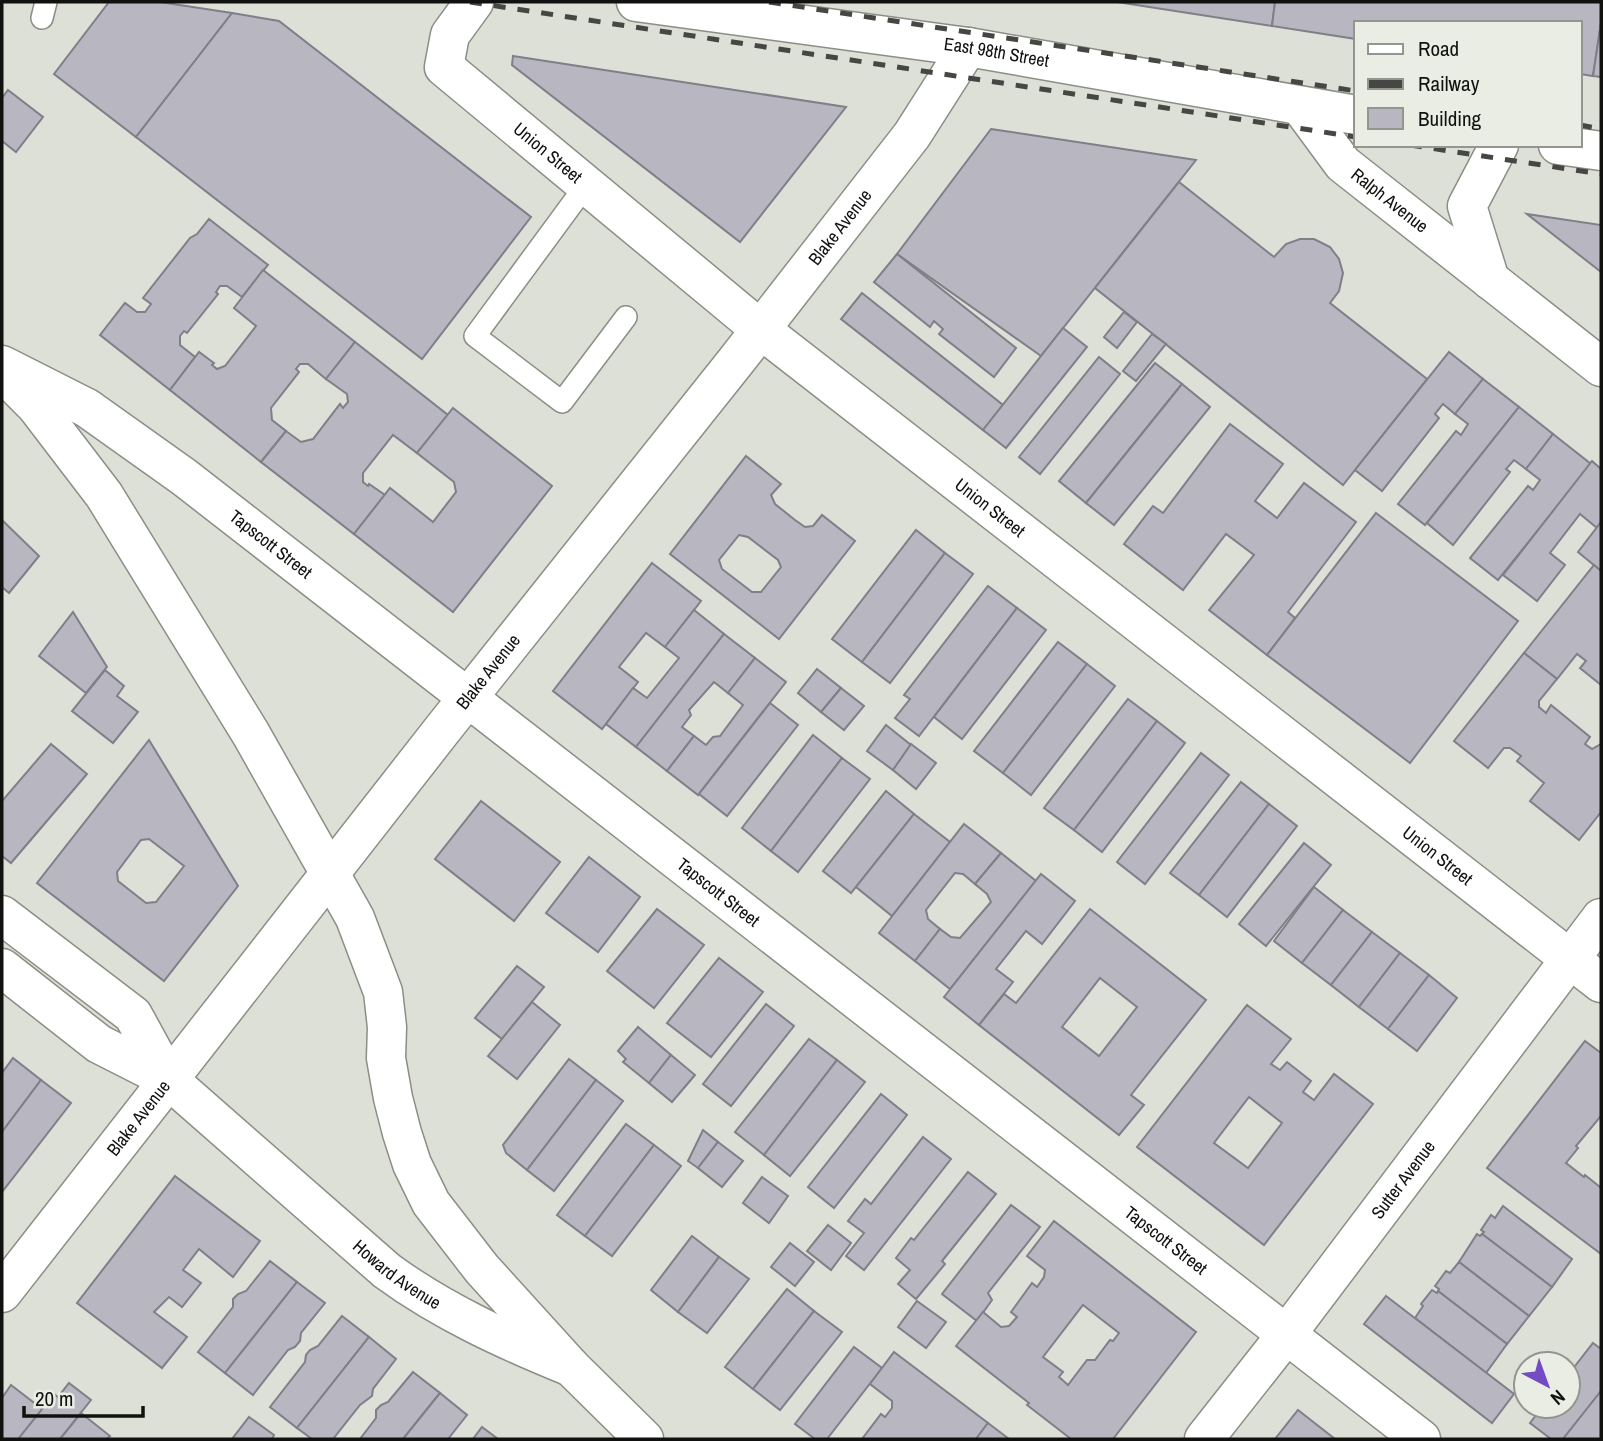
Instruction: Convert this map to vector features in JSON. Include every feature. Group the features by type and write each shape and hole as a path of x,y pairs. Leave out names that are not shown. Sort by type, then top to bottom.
{"street":[{"name":"Union Street","path":"474,2 450,35 444,67 760,329 1601,983"},
{"name":"East 98th Street","path":"636,2 968,47 1354,115"},
{"name":"Blake Avenue","path":"2,1293 468,696 912,135 968,47"},
{"name":"Ralph Avenue","path":"1301,107 1343,164 1601,367"},
{"path":"1490,280 1467,206 1498,147"},
{"path":"1572,147 1601,151"},
{"name":"Tapscott Street","path":"2,365 87,408 184,477 1421,1439"},
{"path":"2,372 36,406 104,495 251,734 355,918 383,992 387,1027 386,1058 393,1098 412,1164 431,1203 482,1269 571,1367"},
{"name":"Howard Avenue","path":"2,915 133,1015 168,1079"},
{"name":"Sutter Avenue","path":"1204,1439 1286,1335 1601,918"},
{"name":"Howard Avenue","path":"2,968 99,1044 168,1079 387,1271 417,1293 515,1345 571,1367 644,1439"}],"lane":[{"path":"586,184 475,336 562,402 626,317"}],"building":[{"path":"109,2 160,2 232,13 136,137 54,74"},
{"path":"1117,2 1275,2 1272,26"},
{"path":"1275,2 1601,2 1601,23 1593,76 1582,74 1582,21 1354,21 1354,39 1272,26"},
{"path":"232,13 279,21 531,217 422,359 136,137"},
{"path":"1601,23 1601,77 1593,76"},
{"path":"513,56 846,107 740,242 512,65"},
{"path":"8,90 43,117 16,152 2,141 2,98"},
{"path":"991,129 1196,160 1041,356 897,254"},
{"path":"1179,182 1274,257 1286,244 1300,239 1314,239 1330,247 1339,259 1343,273 1339,291 1330,303 1427,379 1343,485 1095,288"},
{"path":"1527,214 1601,225 1601,272"},
{"path":"209,219 268,265 242,297 227,286 220,286 216,292 218,294 187,333 184,331 180,336 180,345 195,357 170,390 100,335 125,303 137,312 145,312 151,304 143,298 190,238 197,234"},
{"path":"897,254 1016,348 994,377 939,334 943,329 934,321 930,327 874,282"},
{"path":"263,270 355,342 326,379 308,364 300,364 296,369 299,372 271,408 272,420 286,431 261,462 170,390 199,352 214,363 212,365 217,369 225,366 256,326 234,308"},
{"path":"862,293 1003,405 983,430 841,319"},
{"path":"1124,312 1137,322 1117,348 1104,337"},
{"path":"1063,328 1087,347 1006,448 983,430"},
{"path":"1152,334 1166,344 1136,381 1123,371"},
{"path":"355,342 448,415 417,453 393,435 363,473 363,482 385,495 354,534 261,462 286,431 301,442 313,439 340,404 343,408 348,402 347,394 326,379"},
{"path":"1449,352 1483,379 1455,414 1443,404 1435,414 1439,418 1382,491 1355,470"},
{"path":"1099,357 1120,374 1040,474 1019,457"},
{"path":"1155,363 1182,384 1086,503 1059,481"},
{"path":"1483,379 1519,407 1425,525 1398,504 1456,431 1461,435 1468,424 1455,414"},
{"path":"1182,384 1210,407 1114,525 1086,503"},
{"path":"1519,407 1553,434 1526,469 1514,460 1506,469 1510,472 1453,545 1427,523"},
{"path":"453,408 552,486 453,612 354,534 390,488 433,522 456,492 454,482 417,453"},
{"path":"1230,424 1283,464 1255,501 1277,518 1304,483 1356,522 1288,612 1295,618 1267,655 1209,610 1254,555 1226,534 1183,590 1124,544 1153,506 1163,513"},
{"path":"1553,434 1591,464 1498,580 1470,558 1528,486 1533,490 1540,480 1526,469"},
{"path":"746,456 781,484 771,495 775,504 795,520 805,527 813,526 822,515 855,541 779,639 670,554","holes":["739,535 748,537 778,560 781,567 761,592 752,592 722,569 719,560"]},
{"path":"1592,461 1601,469 1601,522 1597,528 1580,514 1550,553 1565,565 1537,601 1503,575"},
{"path":"1376,513 1518,621 1410,763 1267,655"},
{"path":"2,520 39,556 9,593 2,587"},
{"path":"1601,522 1601,571 1578,552"},
{"path":"916,530 945,553 862,662 832,639"},
{"path":"945,553 973,574 890,683 862,662"},
{"path":"652,563 701,601 665,647 646,633 619,667 638,682 602,729 553,691"},
{"path":"1594,565 1601,571 1601,685 1580,668 1586,661 1577,654 1557,679 1524,653"},
{"path":"988,586 1017,608 919,736 895,718 910,699 904,695"},
{"path":"1017,608 1046,630 962,739 934,717"},
{"path":"694,610 724,634 636,747 606,724 633,688 647,698 679,658 665,647"},
{"path":"73,612 107,667 86,693 39,656"},
{"path":"724,634 755,658 728,693 714,682 689,710 691,715 682,727 694,736 667,771 636,747"},
{"path":"1058,642 1087,664 1003,773 974,751"},
{"path":"1524,653 1557,679 1539,701 1539,707 1546,713 1551,705 1590,737 1585,744 1592,749 1601,744 1601,812 1579,840 1530,801 1544,783 1517,761 1521,756 1510,748 1504,748 1488,768 1454,741"},
{"path":"755,658 786,682 698,795 667,771 694,736 706,745 713,737 720,736 743,705 728,693"},
{"path":"1087,664 1115,686 1031,795 1003,773"},
{"path":"817,669 841,688 821,712 798,693"},
{"path":"105,670 124,686 117,696 138,712 113,743 72,711"},
{"path":"841,688 864,706 844,730 821,712"},
{"path":"1128,699 1157,721 1074,830 1044,808"},
{"path":"770,703 798,725 727,816 699,794"},
{"path":"1157,721 1185,743 1102,852 1074,830"},
{"path":"886,725 911,745 893,770 867,751"},
{"path":"813,735 842,758 771,851 742,828"},
{"path":"149,740 238,886 164,981 37,883","holes":["149,839 184,866 156,902 146,903 118,881 117,872 141,840"]},
{"path":"51,744 87,774 11,863 2,856 2,801"},
{"path":"911,744 936,763 916,789 893,770"},
{"path":"1201,753 1229,775 1145,884 1117,862"},
{"path":"842,758 870,779 798,872 771,851"},
{"path":"1241,782 1269,804 1199,895 1170,873"},
{"path":"886,791 914,814 851,893 823,871"},
{"path":"481,801 560,862 514,921 435,859"},
{"path":"1269,804 1297,826 1227,917 1199,895"},
{"path":"914,814 950,842 892,916 856,887"},
{"path":"964,824 1001,853 975,884 963,874 955,873 926,910 928,919 940,929 915,961 879,933"},
{"path":"1304,843 1331,865 1266,946 1239,924"},
{"path":"1001,853 1036,881 950,989 915,961 940,929 951,937 960,938 991,902 987,894 975,884"},
{"path":"589,857 640,897 598,952 546,913"},
{"path":"1041,874 1075,901 1042,944 1026,931 996,969 1013,982 979,1025 944,997"},
{"path":"1314,887 1343,910 1302,963 1274,941"},
{"path":"657,909 704,945 654,1008 607,971"},
{"path":"1090,909 1206,1000 1131,1095 1144,1105 1119,1135 979,1025 1004,994 1016,1003","holes":["1100,978 1137,1007 1099,1056 1062,1027"]},
{"path":"1343,910 1372,932 1331,985 1302,963"},
{"path":"1372,932 1400,953 1359,1007 1331,985"},
{"path":"1400,953 1429,975 1388,1029 1359,1007"},
{"path":"719,958 763,992 711,1057 667,1023"},
{"path":"517,966 544,987 502,1039 475,1018"},
{"path":"1429,975 1457,998 1417,1051 1388,1029"},
{"path":"532,1002 560,1025 517,1079 488,1056"},
{"path":"766,1004 794,1026 731,1106 703,1084"},
{"path":"1247,1005 1291,1039 1271,1064 1280,1070 1287,1062 1311,1081 1303,1092 1314,1100 1334,1074 1373,1104 1264,1245 1137,1147","holes":["1249,1097 1282,1123 1248,1168 1214,1143"]},
{"path":"638,1027 671,1055 649,1083 623,1062 626,1059 618,1051"},
{"path":"809,1039 837,1060 764,1155 735,1132"},
{"path":"1585,1041 1601,1053 1601,1116 1576,1146 1578,1148 1566,1163 1584,1177 1585,1175 1600,1187 1601,1185 1601,1254 1487,1168"},
{"path":"671,1055 695,1075 672,1102 649,1083"},
{"path":"13,1058 41,1080 2,1132 2,1073"},
{"path":"569,1059 596,1080 527,1170 506,1153 503,1145"},
{"path":"837,1060 865,1082 790,1176 764,1155"},
{"path":"41,1080 71,1103 2,1192 2,1132"},
{"path":"596,1080 623,1101 554,1191 527,1170"},
{"path":"881,1094 907,1115 834,1208 808,1187"},
{"path":"626,1124 654,1145 585,1236 557,1215"},
{"path":"703,1130 718,1142 698,1168 688,1161"},
{"path":"923,1137 951,1159 864,1270 846,1256 864,1233 848,1221 865,1199 871,1204"},
{"path":"718,1142 743,1161 722,1187 698,1168"},
{"path":"654,1145 681,1166 612,1256 585,1236"},
{"path":"968,1172 996,1194 942,1261 945,1264 916,1299 898,1284 910,1270 896,1258 911,1238 914,1240"},
{"path":"175,1176 260,1241 233,1277 199,1249 183,1270 201,1283 182,1307 169,1297 154,1312 187,1337 162,1368 77,1303"},
{"path":"762,1177 788,1196 769,1223 743,1203"},
{"path":"1011,1205 1040,1227 988,1293 992,1300 977,1321 942,1294"},
{"path":"1503,1206 1572,1259 1552,1287 1482,1234 1484,1232 1481,1230 1491,1215 1495,1218"},
{"path":"1054,1221 1196,1332 1113,1439 1071,1439 956,1346 983,1312 1001,1327 1009,1326 1017,1317 1011,1312 1032,1283 1037,1287 1044,1277 1045,1270 1027,1256","holes":["1083,1305 1119,1333 1095,1360 1087,1360 1068,1385 1059,1377 1063,1372 1043,1357"]},
{"path":"828,1225 851,1243 831,1270 807,1251"},
{"path":"1477,1234 1482,1234 1552,1287 1529,1316 1459,1262"},
{"path":"692,1236 719,1257 678,1312 651,1290"},
{"path":"790,1243 814,1262 795,1286 771,1267"},
{"path":"719,1257 749,1279 707,1333 678,1312"},
{"path":"270,1261 297,1282 225,1373 198,1352 233,1307 233,1299 246,1291"},
{"path":"1459,1262 1529,1316 1507,1344 1435,1286 1446,1271 1450,1273"},
{"path":"297,1282 325,1303 301,1333 300,1341 288,1350 253,1395 225,1373"},
{"path":"787,1289 814,1311 753,1389 725,1367"},
{"path":"1432,1290 1437,1293 1438,1291 1507,1344 1486,1373 1415,1318 1423,1306 1421,1304"},
{"path":"1386,1296 1512,1392 1512,1397 1492,1423 1364,1324"},
{"path":"917,1301 946,1322 926,1348 898,1327"},
{"path":"814,1311 842,1332 780,1410 753,1389"},
{"path":"342,1316 369,1337 297,1428 270,1407 305,1362 306,1355 318,1346"},
{"path":"369,1337 396,1359 373,1389 372,1396 360,1405 333,1439 312,1439 297,1428"},
{"path":"1593,1343 1601,1349 1601,1391 1582,1415 1582,1357"},
{"path":"854,1347 882,1368 827,1439 815,1439 795,1424"},
{"path":"894,1352 988,1423 976,1439 862,1439 881,1414 885,1417 892,1408 892,1401 870,1384"},
{"path":"413,1372 440,1393 403,1439 360,1439 376,1418 376,1410 388,1402"},
{"path":"69,1383 91,1400 60,1439 18,1439 54,1394 58,1397"},
{"path":"11,1385 42,1409 18,1439 2,1439 2,1398"},
{"path":"1601,1391 1601,1439 1563,1439 1578,1420 1582,1420 1582,1415"},
{"path":"440,1393 467,1415 448,1439 403,1439"},
{"path":"1298,1410 1335,1439 1275,1439"},
{"path":"81,1413 110,1436 107,1439 60,1439"},
{"path":"249,1417 274,1435 272,1439 232,1439"},
{"path":"1532,1420 1578,1420 1563,1439 1551,1439 1530,1423"},
{"path":"988,1423 1009,1439 976,1439"},
{"path":"482,1427 498,1439 473,1439"}],"railway":[{"path":"470,2 1354,137"},
{"path":"769,2 1354,91"},
{"path":"1582,125 1601,129"},
{"path":"1423,147 1601,174"}]}
